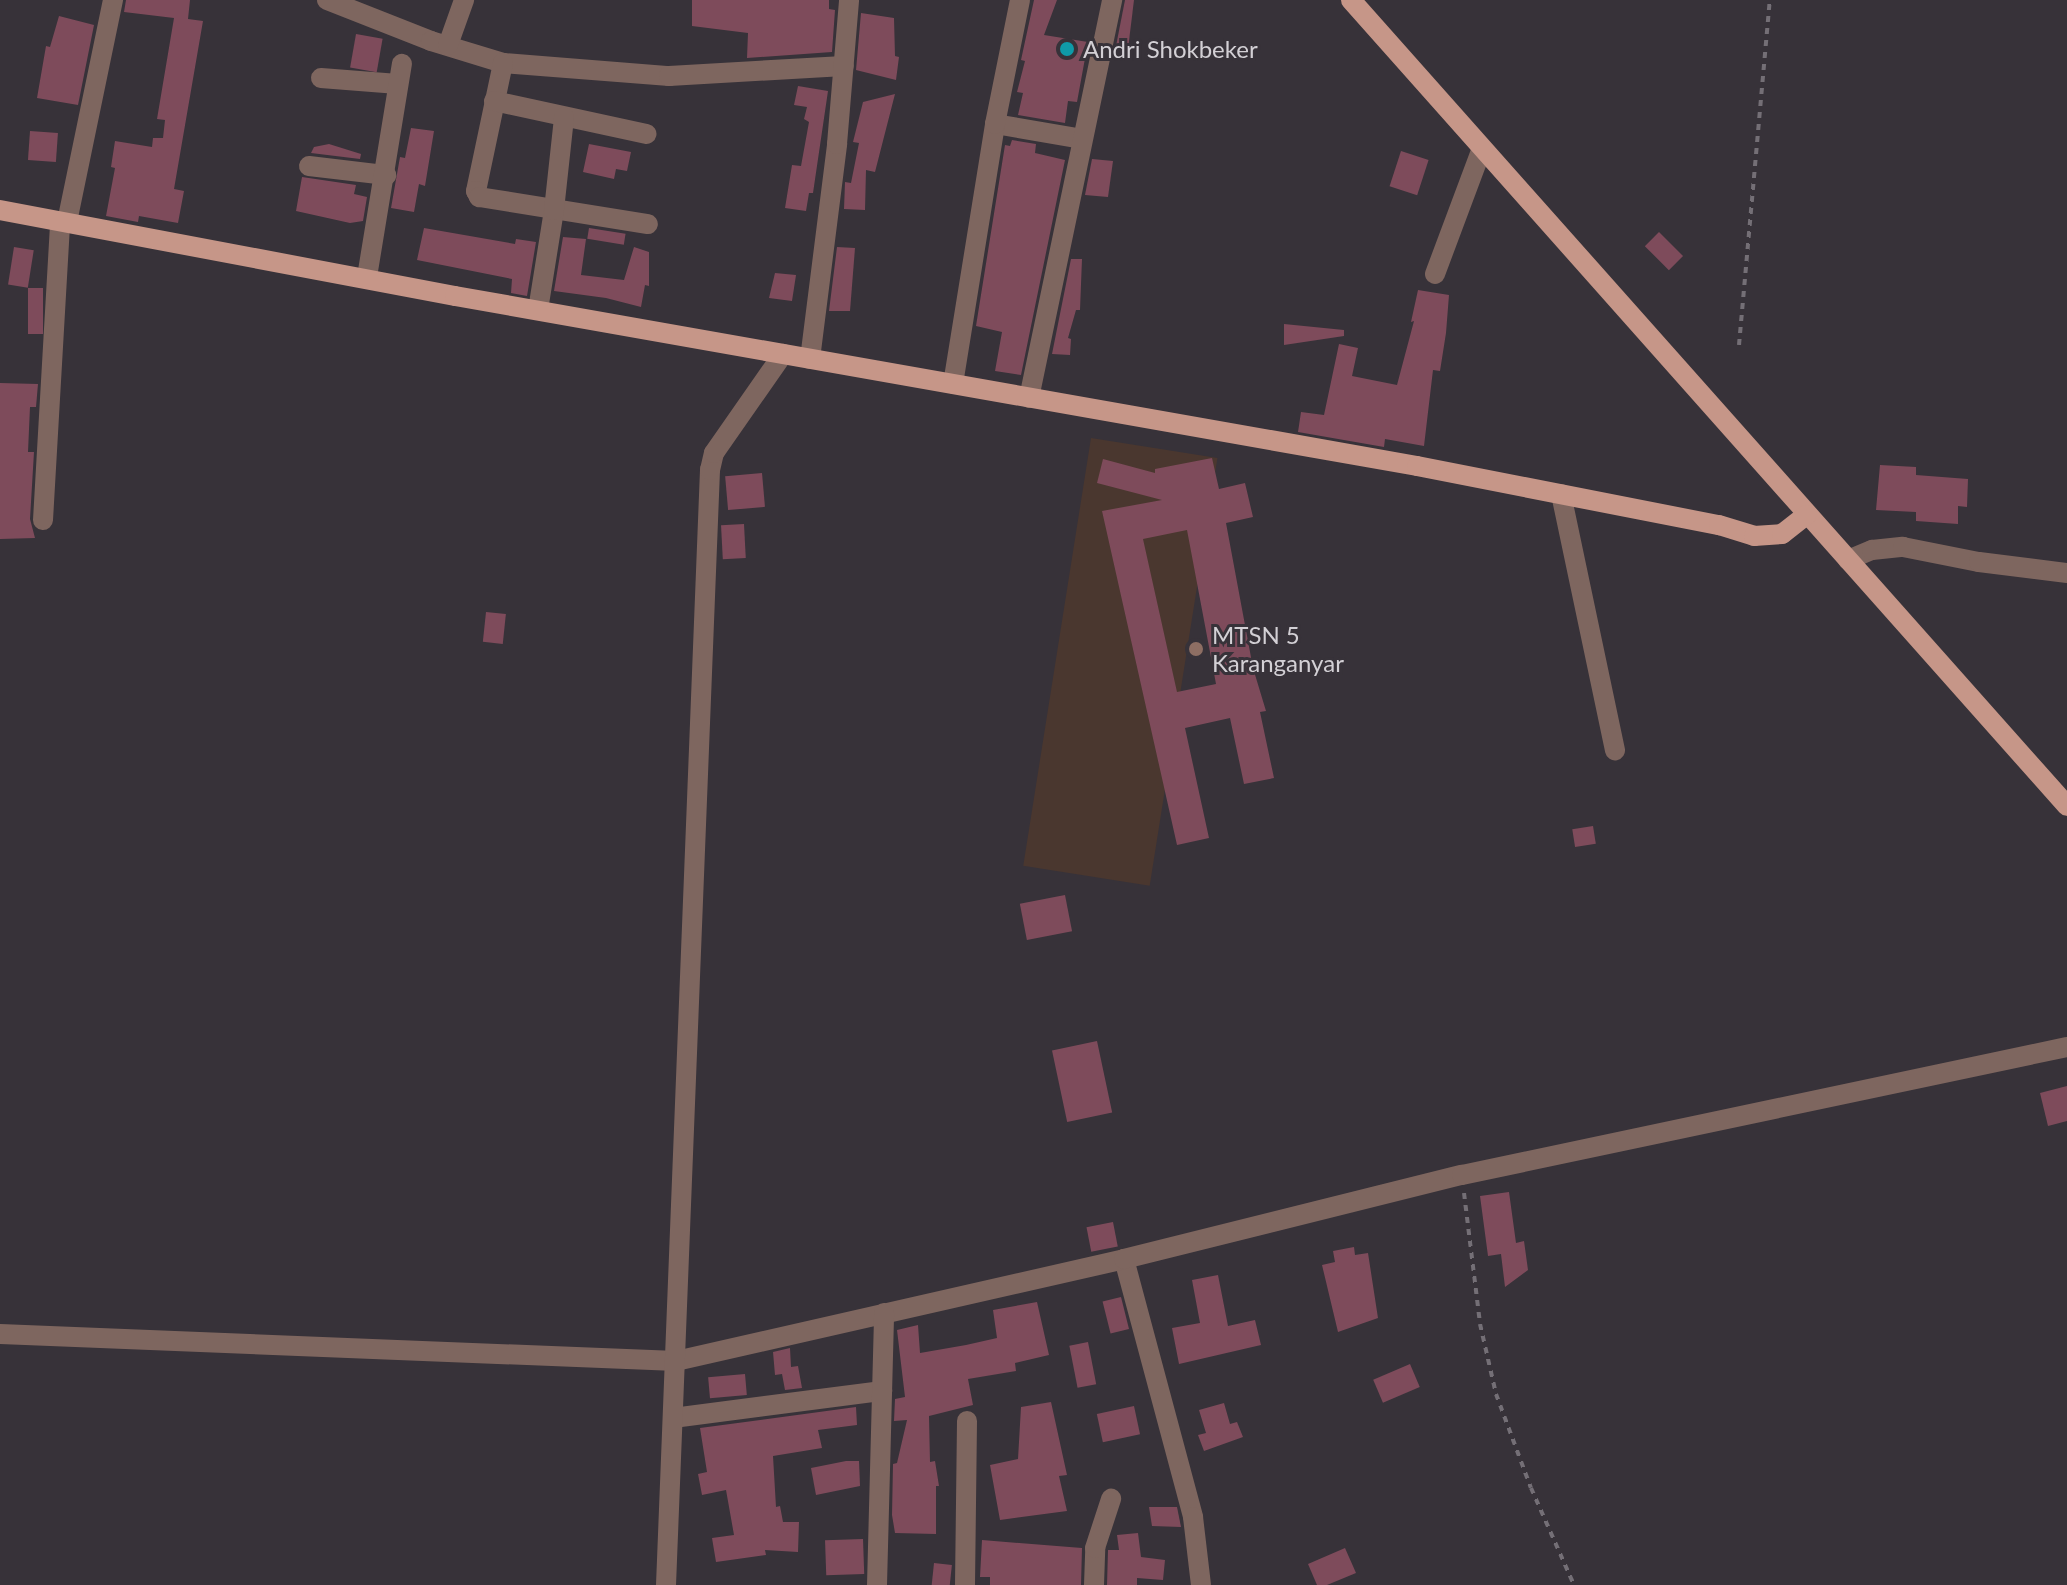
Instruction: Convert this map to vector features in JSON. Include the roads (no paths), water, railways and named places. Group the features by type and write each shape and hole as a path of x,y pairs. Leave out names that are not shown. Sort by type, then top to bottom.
{"main road":[{"path":"1355,2 1806,515 2067,806"},
{"path":"0,210 1561,494 1719,525 1768,538 1782,534 1806,515"}],"street":[{"path":"43,520 64,221 113,0"},
{"path":"327,0 503,63 681,76 844,66"},
{"path":"448,45 464,0"},
{"path":"810,359 849,0"},
{"path":"953,384 995,124 1020,0"},
{"path":"1029,398 1059,266 1112,0"},
{"path":"503,63 477,195 648,224"},
{"path":"321,78 400,74 367,277"},
{"path":"494,101 646,134"},
{"path":"538,310 554,210 564,118"},
{"path":"995,124 1082,139"},
{"path":"1435,274 1482,148"},
{"path":"309,166 386,175"},
{"path":"666,1585 710,470 714,453 783,354"},
{"path":"1561,494 1615,750"},
{"path":"1848,560 1872,550 1903,547 1979,562 2067,573"},
{"path":"0,1334 676,1361 1124,1259 1462,1175 2067,1047"},
{"path":"1124,1259 1193,1517 1201,1585"},
{"path":"877,1585 884,1313"},
{"path":"673,1418 882,1391"},
{"path":"965,1585 967,1421"},
{"path":"1094,1585 1095,1548 1111,1499"}],"place":[{"name":"Andri Shokbeker","path":"1067,49"},
{"name":"MTSN 5 Karanganyar","path":"1196,649"}]}
